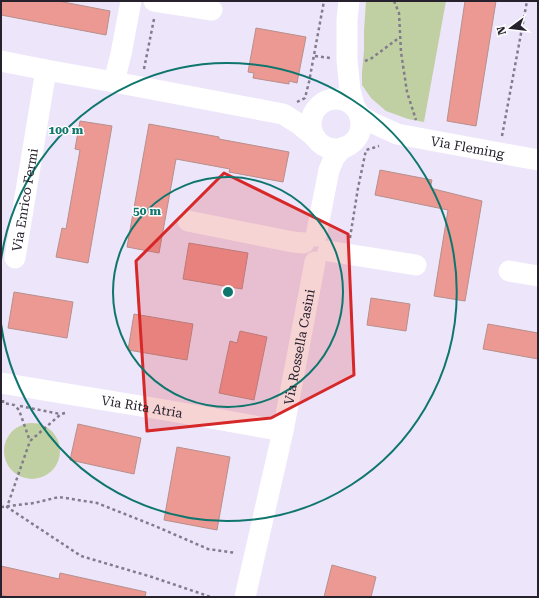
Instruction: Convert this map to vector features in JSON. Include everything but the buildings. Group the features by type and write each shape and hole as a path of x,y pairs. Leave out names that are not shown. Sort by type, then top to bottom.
{"street":[{"path":"114,82 131,1"},
{"path":"156,1 212,10"},
{"path":"289,108 299,124 335,143 359,136 362,126 350,90 347,60 347,20 349,1"},
{"path":"1,60 46,70 114,82 289,108 321,104"},
{"name":"Via Rossella Casini","path":"244,597 283,432 322,249 329,170 335,143 312,132 311,120 321,104 334,88 347,60"},
{"name":"Via Enrico Fermi","path":"15,258 46,70"},
{"name":"Via Fleming","path":"321,104 330,99 340,98 350,102 390,139"},
{"name":"Via Fleming","path":"335,143 372,137 427,140 538,160"},
{"path":"188,221 322,249 416,265"},
{"path":"509,271 538,276"},
{"name":"Via Rita Atria","path":"2,389 177,412 283,432"}],"path":[{"path":"143,75 156,1"},
{"path":"289,108 305,98 324,1"},
{"path":"394,1 398,13 401,52 407,92 417,121 427,140"},
{"path":"499,153 528,1"},
{"path":"347,60 363,61 372,58 400,37"},
{"path":"322,249 354,211 366,150 390,139"},
{"path":"2,389 3,403 61,414 69,414"},
{"path":"14,405 19,410 30,440"},
{"path":"7,507 30,440 61,414"},
{"path":"1,507 34,503 59,497 97,503 208,549 236,553"},
{"path":"7,507 81,556 152,577 210,597"}],"highlighted area":[{"path":"224,173 348,234 354,375 271,418 147,431 136,261"}],"green space":[{"path":"366,1 446,1 424,122 408,119 386,111 371,98 362,85"},
{"path":"26,423 38,423 52,431 60,445 58,462 52,471 38,479 26,479 16,474 9,467 4,457 4,445 9,435 16,428"}]}
